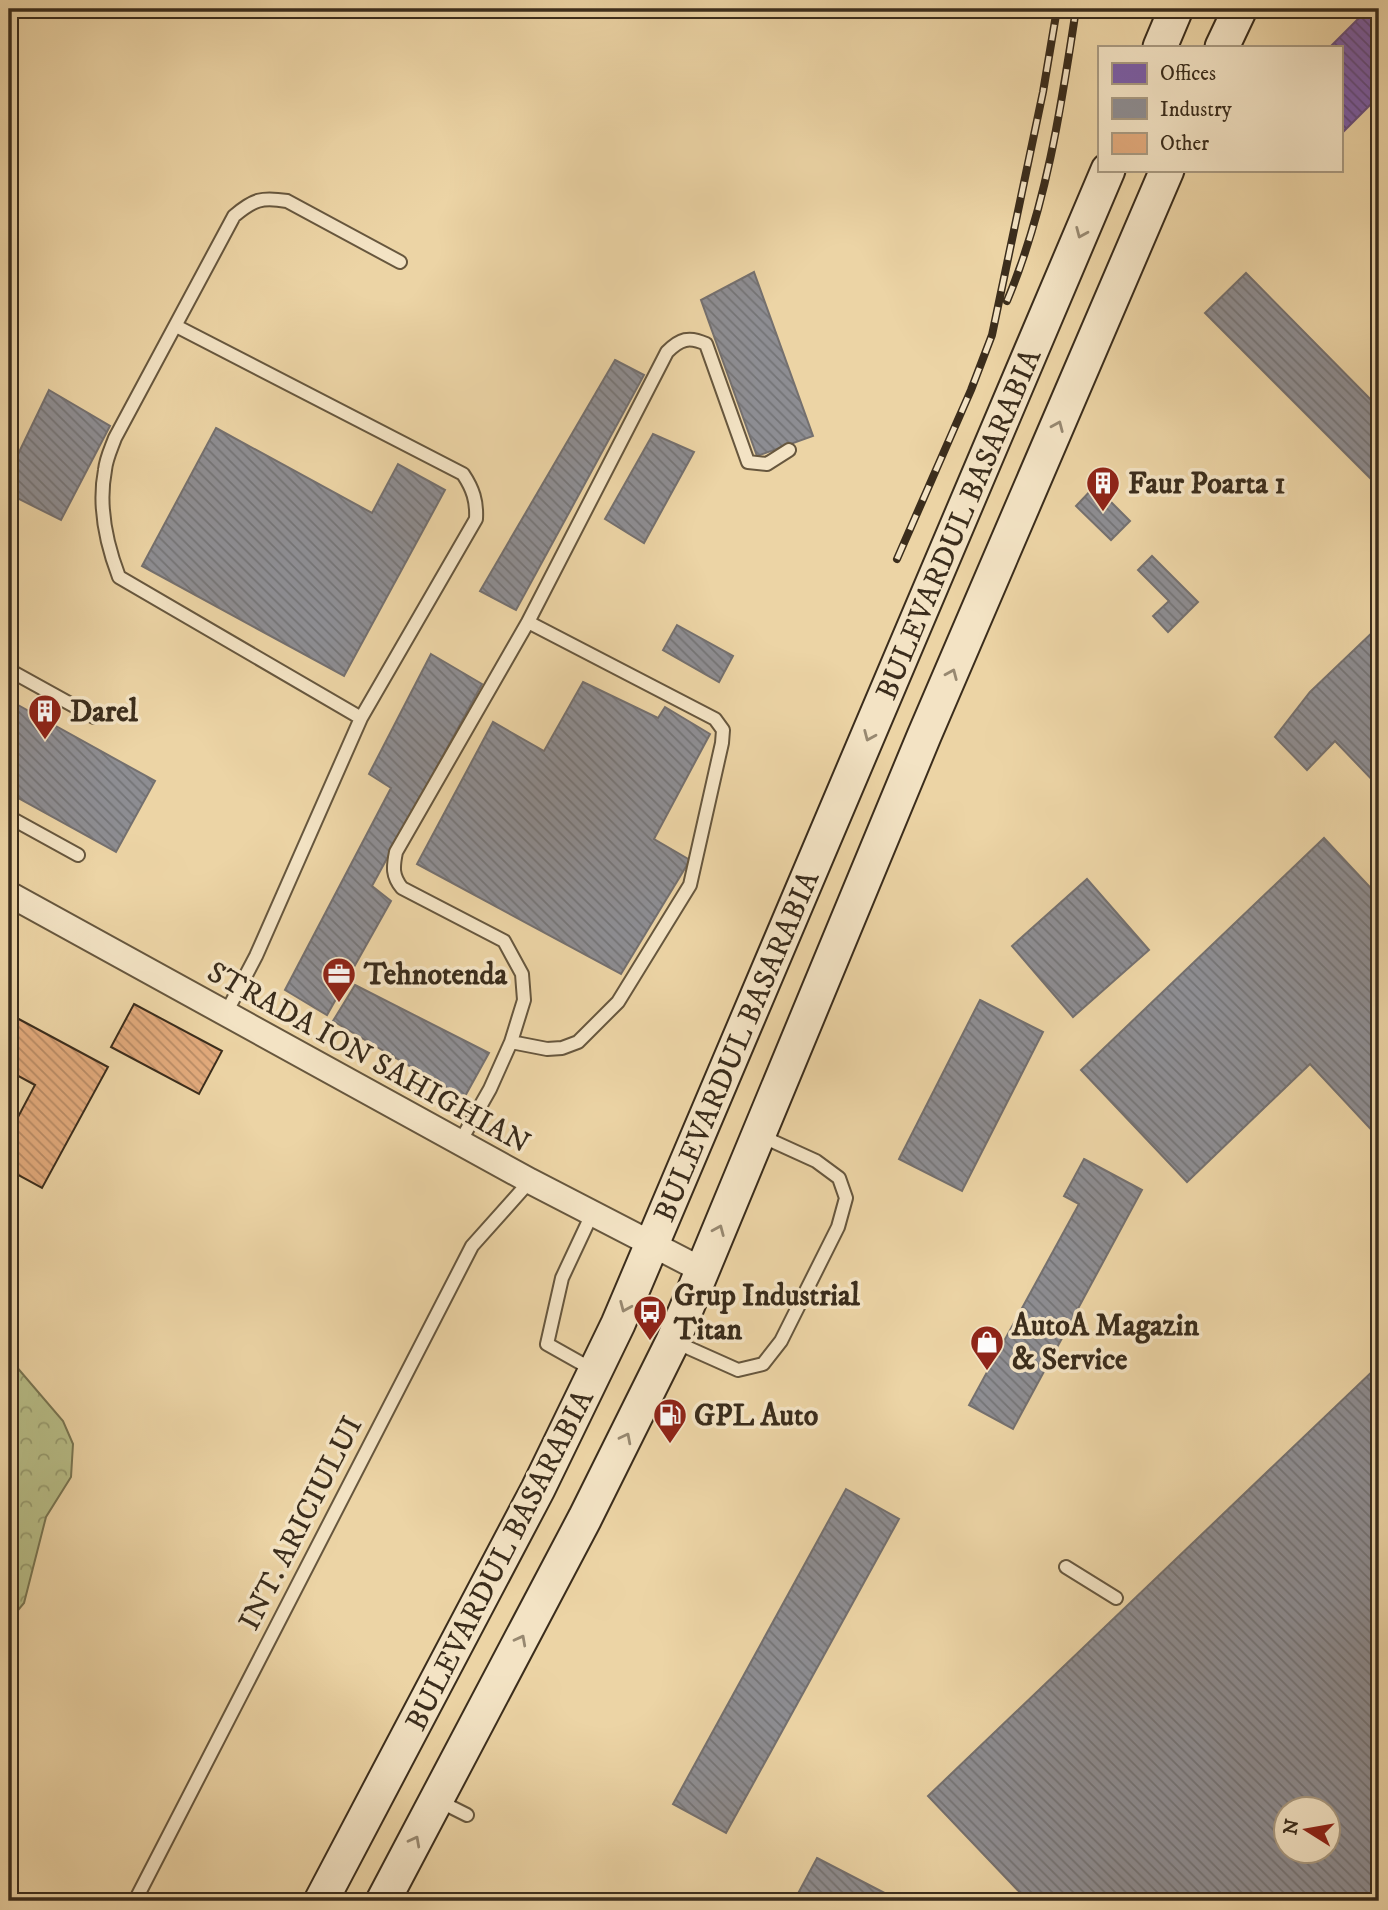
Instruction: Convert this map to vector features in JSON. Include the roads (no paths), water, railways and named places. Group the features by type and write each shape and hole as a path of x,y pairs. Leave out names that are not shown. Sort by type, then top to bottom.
{"main road":[{"path":"1160,46 1176,9"},
{"path":"1222,46 1240,9"},
{"name":"BULEVARDUL BASARABIA","path":"321,1901 538,1489 596,1371 1107,172"},
{"name":"BULEVARDUL BASARABIA","path":"383,1901 585,1518 673,1341 924,736 1166,172"}],"street":[{"name":"STRADA ION SAHIGHIAN","path":"9,894 530,1181 702,1270"}],"lane":[{"path":"361,718 119,577 109,552 103,524 104,470 115,438 234,216 251,202 268,198 287,201 400,262"},
{"path":"176,326 463,474 472,488 477,506 476,519 361,718 256,956 226,1013"},
{"path":"460,1142 490,1089 511,1042 524,1000 522,974 504,941 402,888 393,872 396,852 528,622 667,352 677,341 690,338 706,344 748,463 766,464 789,450"},
{"path":"511,1042 547,1049 570,1045 578,1042 618,1002 691,885 723,730 715,719 528,622"},
{"path":"9,670 94,717"},
{"path":"9,817 79,855"},
{"path":"673,1341 738,1370 763,1364 781,1341 838,1227 846,1198 839,1178 816,1161 758,1135"},
{"name":"INT. ARICIULUI","path":"135,1901 472,1246 530,1181"},
{"path":"592,1214 562,1278 547,1343 596,1371"},
{"path":"1066,1567 1116,1598"},
{"path":"437,1800 467,1815"}],"railway":[{"path":"897,559 971,390 992,335 1043,92 1057,9"},
{"path":"1007,301 1021,266 1042,194 1058,120 1076,9"}],"place":[{"name":"Faur Poarta 1","path":"1103,513"},
{"name":"Darel","path":"45,741"},
{"name":"Tehnotenda","path":"339,1004"},
{"name":"Grup Industrial Titan","path":"650,1342"},
{"name":"AutoA Magazin & Service","path":"987,1372"},
{"name":"GPL Auto","path":"670,1445"}]}
